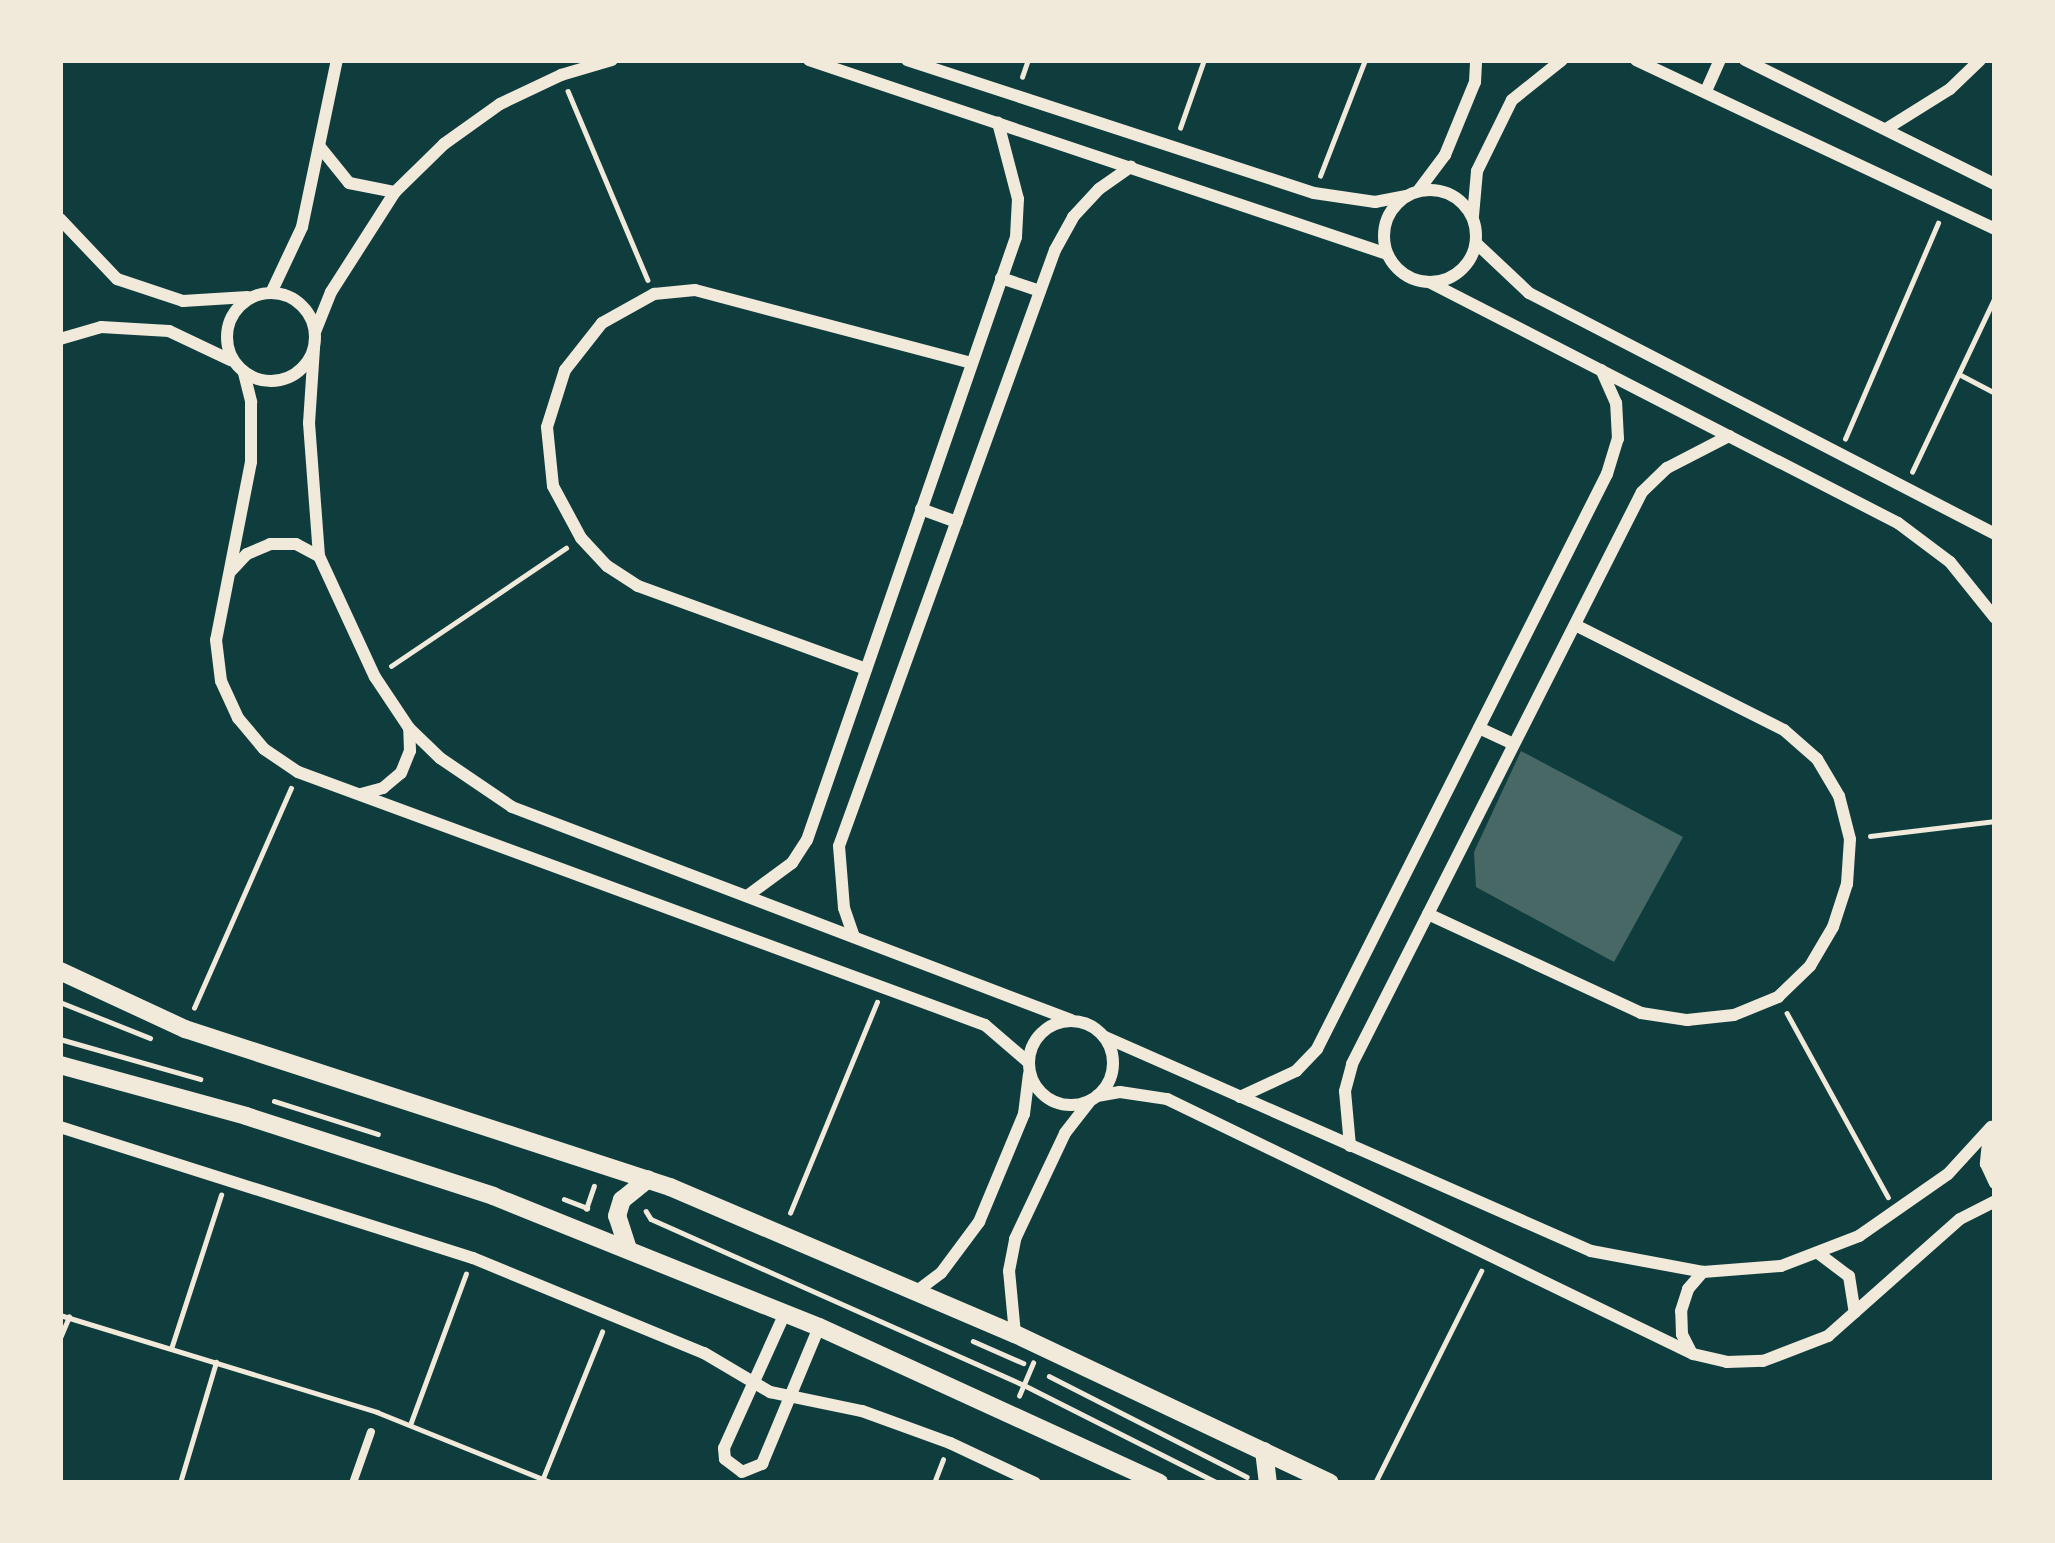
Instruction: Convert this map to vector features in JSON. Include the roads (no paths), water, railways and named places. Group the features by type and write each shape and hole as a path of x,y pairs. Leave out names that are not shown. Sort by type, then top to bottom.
{"main road":[{"path":"60,971 185,1029 648,1179 1016,1334 1330,1483"},
{"path":"60,1065 246,1116 493,1196 819,1327 1160,1483"},
{"path":"628,1249 617,1216 633,1187 648,1179"},
{"path":"1264,1451 1268,1483"}],"street":[{"path":"271,293 302,227 331,71 337,60"},
{"path":"612,60 562,75 500,104 444,144 394,192 331,292 315,332 309,423 319,556 375,676 409,728 475,784 512,807 1090,1024 1105,1037 1592,1251 1703,1272 1781,1266 1898,1214 1948,1174 1993,1124"},
{"path":"809,60 1388,254 1404,274 1429,281 1898,523 1950,562 1995,618"},
{"path":"907,60 1314,193 1375,202 1412,194 1450,194 1473,218"},
{"path":"1388,254 1386,222 1445,155 1474,82 1476,60"},
{"path":"1429,281 1460,271 1476,243 1477,171 1512,100 1562,60"},
{"path":"1636,60 1995,230"},
{"path":"1706,91 1720,60"},
{"path":"1744,60 1995,184"},
{"path":"1886,129 1935,100 1980,60"},
{"path":"747,896 792,863 807,840 1016,237 1018,199 998,123"},
{"path":"320,147 349,183 394,192"},
{"path":"854,938 839,877 839,846 1040,291 1072,217 1099,189 1131,167"},
{"path":"60,219 116,279 183,301 231,302 271,293 301,304 315,332"},
{"path":"1476,243 1529,293 1995,534"},
{"path":"1001,278 1040,291"},
{"path":"866,669 638,586 607,566 581,538 553,486 547,427 565,370 602,323 654,295 695,290 736,297 972,363"},
{"path":"233,362 226,331 231,316 255,295"},
{"path":"60,339 101,327 170,331 233,362 244,373 278,382 307,364 314,348"},
{"path":"1240,1097 1269,1087 1317,1049 1607,474 1618,439 1601,370"},
{"path":"244,373 253,432 216,640 221,681 251,734 298,772 985,1025 1029,1067 1037,1090 1052,1101 1070,1106 1120,1092 1168,1099 1693,1354 1762,1361 1828,1336 1960,1220 1995,1201"},
{"path":"1350,1146 1345,1105 1352,1064 1642,492 1667,468 1729,436"},
{"path":"921,509 957,522"},
{"path":"229,573 247,554 270,544 296,544 319,556"},
{"path":"1428,914 1641,1013 1687,1020 1734,1015 1778,997 1810,965 1833,927 1847,884 1850,839 1839,796 1817,759 1784,730 1575,625"},
{"path":"360,794 383,788 401,773 410,751 409,728"},
{"path":"1479,728 1514,744"},
{"path":"917,1291 941,1274 979,1222 1024,1114 1029,1067 1041,1033 1071,1020"},
{"path":"1016,1334 1010,1305 1016,1238 1065,1133 1113,1068 1105,1037"},
{"path":"1993,1124 1986,1165 1995,1183"},
{"path":"60,1127 473,1258 704,1353 789,1400 862,1412 950,1443 1035,1483"},
{"path":"1818,1253 1849,1276 1855,1313"},
{"path":"1693,1354 1682,1334 1681,1311 1688,1289 1703,1272"},
{"path":"785,1313 724,1448 732,1468 742,1472 762,1464 819,1327"}],"lane":[{"path":"353,1483 371,1432"}]}
